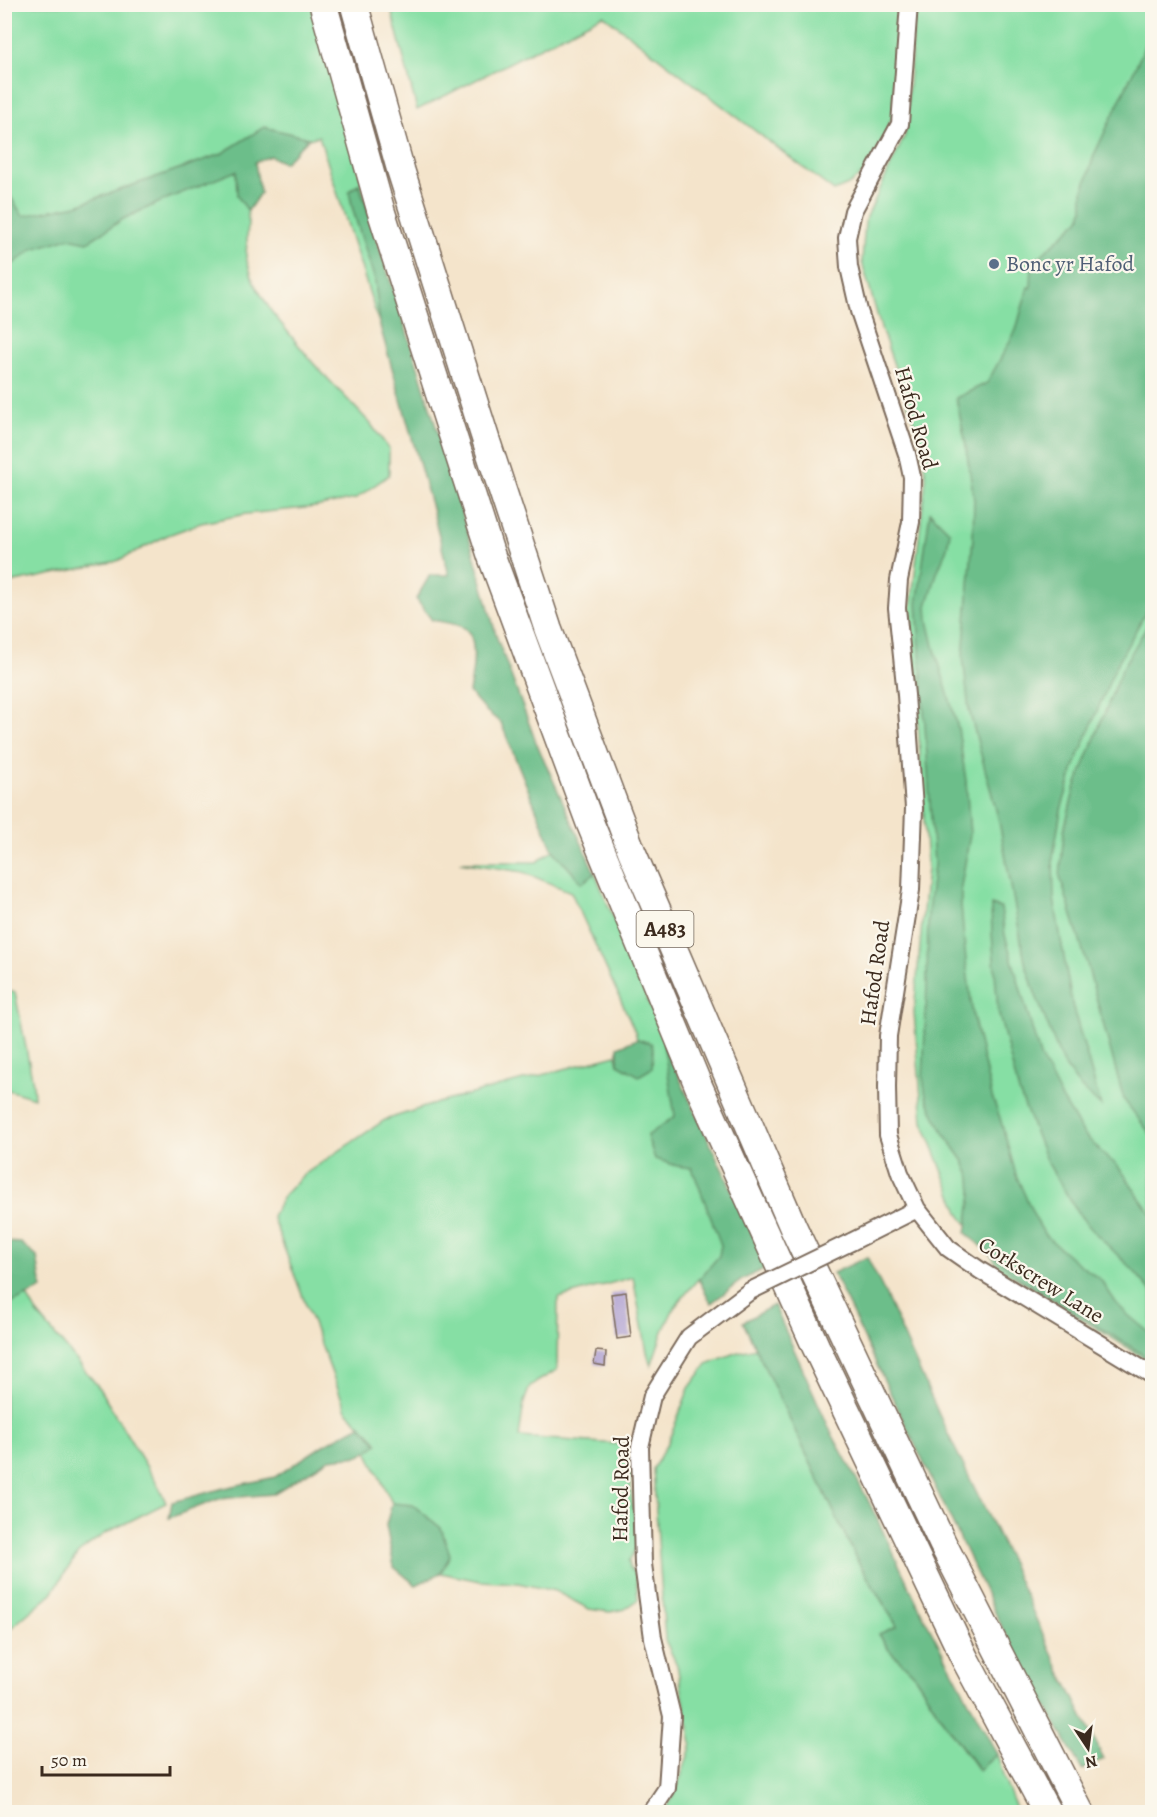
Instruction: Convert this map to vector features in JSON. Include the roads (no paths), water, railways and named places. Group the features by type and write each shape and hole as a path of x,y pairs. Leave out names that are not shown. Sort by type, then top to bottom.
{"highway":[{"name":"A483","path":"323,4 381,211 491,555 590,823 699,1088 816,1347 964,1659 1047,1812"},
{"name":"A483","path":"354,4 401,171 486,441 548,629 632,852 798,1238 942,1542 1080,1812"}],"street":[{"name":"Hafod Road","path":"651,1812 667,1788 672,1716 653,1638 643,1564 640,1447 652,1396 689,1337 750,1291 917,1209 900,1173 888,1135 887,1087 888,1036 910,890 914,808 897,608 899,580 911,522 912,477 907,454 859,311 849,267 847,238 853,211 900,124 909,4"},
{"name":"Corkscrew Lane","path":"917,1209 948,1248 956,1254 1152,1375"}],"place":[{"name":"Bonc yr Hafod","path":"994,264"}]}
